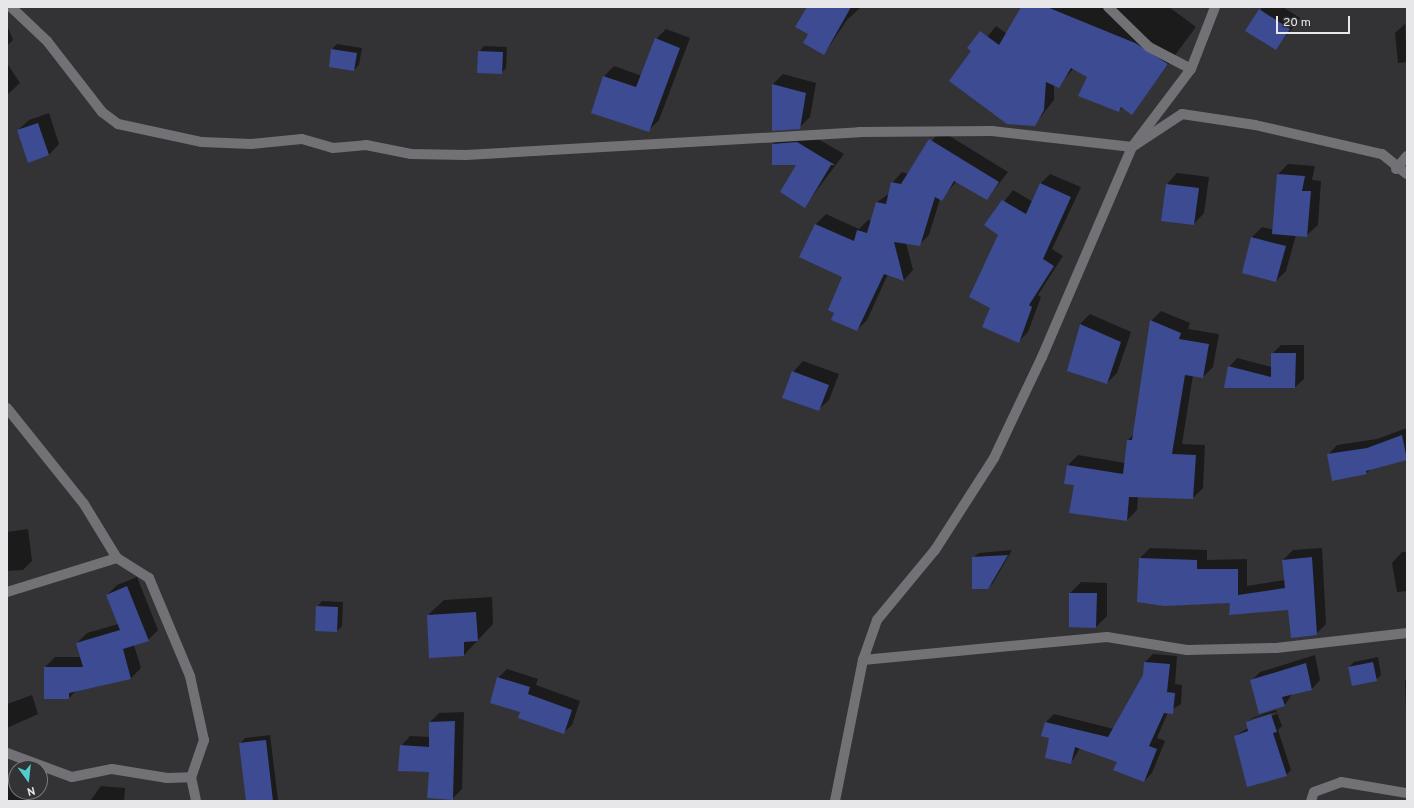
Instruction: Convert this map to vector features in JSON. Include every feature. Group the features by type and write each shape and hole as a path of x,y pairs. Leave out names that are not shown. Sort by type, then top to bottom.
{"street":[{"path":"11,7 47,41 102,112 118,124 202,142 251,144 302,139 333,148 366,145 411,154 466,155 859,132 992,131 1132,147 1182,114 1254,125 1382,154 1396,169 1407,174"},
{"path":"1108,7 1149,47 1191,69"},
{"path":"835,801 863,660 877,620 934,550 994,458 1042,357 1132,147 1191,69 1215,7"},
{"path":"1396,169 1407,156"},
{"path":"7,408 84,504 117,558 149,578 190,676 204,740 192,777 196,801"},
{"path":"7,592 117,558"},
{"path":"863,660 1107,637 1188,650 1276,648 1407,633"},
{"path":"7,753 72,777 112,769 167,778 192,777"},
{"path":"1311,801 1314,792 1341,782 1407,793"}],"building":[{"path":"807,7 851,7 824,55 803,43 808,34 795,27"},
{"path":"1021,7 1047,7 1135,43 1168,64 1132,115 1121,107 1119,112 1078,96 1087,77 1071,68 1059,88 1046,82 1044,110 1035,126 1007,124 949,81 971,51 967,48 980,31 999,45"},
{"path":"1259,9 1290,29 1276,50 1245,31"},
{"path":"655,38 680,48 649,132 591,113 603,76 636,87"},
{"path":"331,49 357,53 354,71 329,67"},
{"path":"478,51 503,52 502,74 477,73"},
{"path":"772,84 806,93 800,129 772,131"},
{"path":"38,123 49,155 28,163 17,130"},
{"path":"929,139 999,182 987,200 954,181 942,201 935,197 920,246 894,242 904,281 884,274 857,331 831,320 834,313 828,310 842,277 799,257 815,224 854,241 857,230 867,233 876,202 886,204 891,182 901,184"},
{"path":"797,142 835,165 831,165 805,208 780,192 796,165 772,165 772,144"},
{"path":"1277,174 1305,176 1302,191 1311,191 1307,237 1272,234"},
{"path":"1040,183 1071,197 1043,259 1054,266 1029,305 1032,307 1019,343 982,327 990,308 969,297 998,235 984,225 1002,200 1026,214"},
{"path":"1166,184 1199,188 1194,225 1161,221"},
{"path":"1251,237 1286,246 1276,282 1242,273"},
{"path":"1150,320 1181,333 1179,339 1209,344 1203,378 1185,375 1172,454 1196,455 1193,499 1129,497 1127,521 1069,513 1074,485 1064,484 1067,465 1123,474 1127,440 1132,440"},
{"path":"1080,324 1121,342 1107,384 1067,371"},
{"path":"1271,353 1296,353 1295,388 1224,388 1228,366 1271,377"},
{"path":"792,371 829,385 819,411 782,398"},
{"path":"1402,435 1407,460 1366,471 1367,474 1332,481 1327,454 1367,448"},
{"path":"1008,555 988,589 972,589 972,557"},
{"path":"1312,557 1317,635 1291,638 1288,610 1229,615 1230,603 1164,606 1137,602 1139,558 1197,560 1197,569 1238,569 1238,595 1285,588 1282,560"},
{"path":"127,586 149,641 123,649 131,679 69,693 69,699 44,699 44,667 83,667 76,643 120,630 106,595"},
{"path":"1069,593 1097,593 1096,628 1069,627"},
{"path":"316,606 338,607 337,632 315,631"},
{"path":"476,612 478,641 464,642 464,656 429,658 427,615"},
{"path":"1144,662 1170,664 1167,692 1175,693 1173,714 1164,713 1149,746 1157,749 1144,782 1113,770 1117,762 1075,747 1071,764 1045,758 1049,738 1041,736 1045,722 1108,737 1143,675"},
{"path":"1373,662 1377,681 1352,686 1348,667"},
{"path":"1306,663 1312,690 1282,697 1285,706 1259,714 1250,680"},
{"path":"497,677 530,687 528,694 572,710 564,734 518,718 520,712 490,703"},
{"path":"1271,714 1277,732 1273,733 1287,776 1247,787 1234,736 1248,731 1246,722"},
{"path":"455,721 453,800 427,798 429,772 398,771 400,745 429,747 429,722"},
{"path":"266,740 273,801 246,801 239,743"}]}
